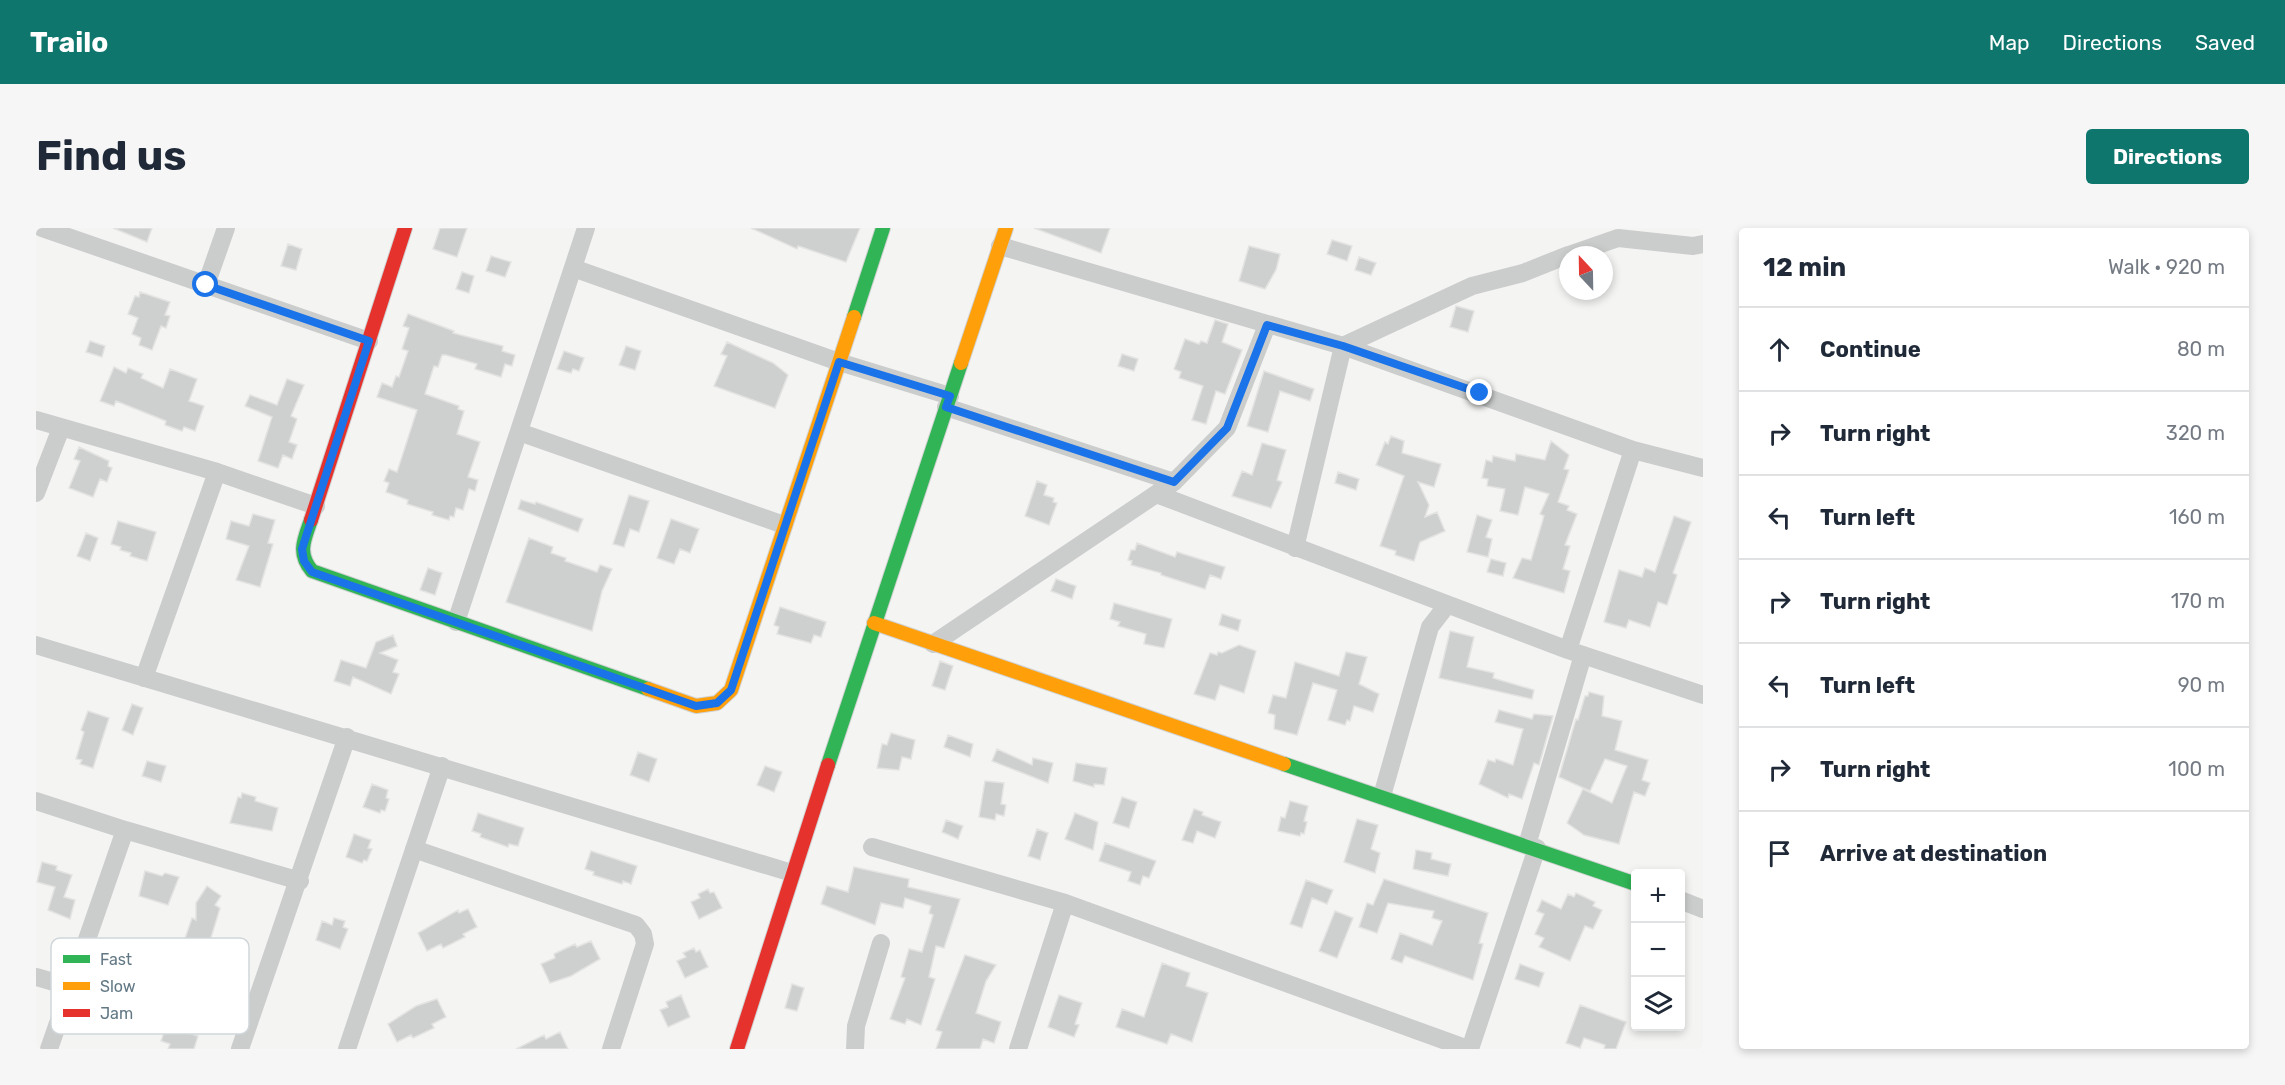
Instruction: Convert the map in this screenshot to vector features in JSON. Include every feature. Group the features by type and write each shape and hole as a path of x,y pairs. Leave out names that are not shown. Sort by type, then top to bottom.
{"street":[{"path":"42,228 369,341"},
{"path":"206,285 226,228"},
{"path":"405,228 302,549 304,561 312,572 696,706 717,703 731,690 884,228"},
{"path":"456,622 586,228"},
{"path":"737,1049 792,873 1006,228"},
{"path":"1594,246 1618,238 1700,242"},
{"path":"1000,246 1343,346 1480,393 1633,450 1703,468"},
{"path":"1343,346 1472,286 1522,273 1559,259"},
{"path":"573,268 1174,482"},
{"path":"933,644 1159,495 1174,482 1227,428 1267,325"},
{"path":"1295,548 1343,346"},
{"path":"36,420 217,472 316,506"},
{"path":"36,494 61,428"},
{"path":"519,432 784,525"},
{"path":"872,847 1065,903 1469,1049 1532,847 1576,653 1633,450"},
{"path":"144,678 217,472"},
{"path":"1159,495 1576,653 1703,694"},
{"path":"1421,595 1430,627"},
{"path":"1382,796 1430,627 1447,605"},
{"path":"874,623 1631,883"},
{"path":"36,645 792,873"},
{"path":"249,1024 300,881 347,737"},
{"path":"347,1049 442,766"},
{"path":"36,801 125,830 300,881"},
{"path":"88,938 125,830"},
{"path":"414,849 636,925 640,929 645,944 611,1049"},
{"path":"1685,902 1703,909"},
{"path":"1018,1049 1065,903"},
{"path":"855,1049 856,1026 881,943"},
{"path":"36,977 51,981"},
{"path":"49,1049 54,1034"},
{"path":"240,1049 245,1034"}],"building":[{"path":"113,228 152,228 147,242"},
{"path":"440,228 467,228 457,257 433,249"},
{"path":"751,228 860,228 846,262 798,246 797,249"},
{"path":"1034,228 1110,228 1101,253"},
{"path":"1332,240 1352,246 1347,261 1327,254"},
{"path":"288,244 302,249 296,270 281,266"},
{"path":"1249,246 1280,254 1276,270 1265,289 1239,281"},
{"path":"491,256 511,262 505,277 486,271"},
{"path":"1359,257 1376,263 1371,275 1355,270"},
{"path":"462,272 474,276 469,293 456,289"},
{"path":"140,292 170,302 165,315 170,316 166,328 161,326 152,350 139,345 141,338 132,334 138,318 128,314 135,296 139,297"},
{"path":"1456,306 1474,311 1468,332 1450,327"},
{"path":"408,314 454,331 453,333 503,346 502,351 515,355 512,366 505,364 501,377 475,369 477,364 446,355 442,355 438,367 434,366 425,394 459,406 458,409 464,411 457,434 480,442 468,477 478,480 475,491 469,489 463,510 456,508 454,517 450,516 449,520 407,504 408,500 386,492 389,483 384,481 389,469 397,472 417,410 377,397 382,383 392,387 396,376 399,377 408,351 402,349 409,328 403,326"},
{"path":"1215,320 1228,324 1222,342 1242,350 1225,394 1216,391 1206,424 1192,420 1203,386 1179,378 1181,372 1174,369 1185,339 1199,344 1201,341 1207,343"},
{"path":"90,341 105,346 102,357 86,352"},
{"path":"727,342 773,363 788,375 775,408 714,386 727,356 721,354"},
{"path":"626,346 641,351 635,370 619,365"},
{"path":"564,351 584,358 579,371 573,369 571,373 557,369"},
{"path":"1122,354 1138,359 1134,371 1118,366"},
{"path":"114,367 126,373 128,368 143,374 141,378 163,388 170,369 197,379 189,401 204,406 195,431 184,427 182,431 165,425 166,421 116,401 114,406 100,401"},
{"path":"1264,371 1314,389 1310,401 1280,391 1268,432 1247,426"},
{"path":"287,379 304,385 291,416 297,419 289,442 297,445 292,459 283,455 278,468 258,461 272,417 245,406 250,395 277,405"},
{"path":"1391,436 1404,441 1402,453 1441,464 1434,487 1418,482 1429,505 1425,517 1437,512 1445,531 1420,542 1414,561 1395,555 1396,551 1380,546 1404,476 1376,465 1385,442 1388,444"},
{"path":"1551,441 1569,455 1564,469 1569,470 1558,502 1569,506 1567,510 1577,514 1565,545 1570,546 1563,569 1570,571 1564,593 1513,578 1522,558 1531,560 1544,516 1540,514 1549,494 1525,487 1518,515 1500,511 1505,489 1487,486 1488,479 1482,478 1486,460 1492,462 1493,456 1515,461 1516,454 1545,460"},
{"path":"1262,443 1286,450 1277,480 1282,482 1271,508 1232,496 1242,471 1252,475"},
{"path":"79,447 109,461 108,466 112,468 107,482 100,479 93,497 69,488 80,461 74,459"},
{"path":"1338,472 1359,479 1356,490 1335,483"},
{"path":"1037,481 1047,485 1044,495 1054,498 1053,502 1057,503 1049,525 1025,516"},
{"path":"629,495 649,501 639,532 630,529 624,547 613,544"},
{"path":"521,500 535,504 536,502 583,519 578,532 518,509"},
{"path":"253,514 275,520 268,543 273,544 260,587 236,580 249,546 226,539 231,521 249,526"},
{"path":"1477,515 1492,520 1486,537 1492,539 1488,557 1467,552"},
{"path":"1674,516 1691,522 1673,573 1677,575 1667,605 1658,602 1650,627 1629,620 1626,628 1604,622 1619,570 1642,577 1645,568 1655,572"},
{"path":"671,519 699,529 690,553 680,549 674,564 657,558"},
{"path":"118,521 156,532 147,561 130,556 131,553 111,544"},
{"path":"86,533 98,538 90,561 77,556"},
{"path":"529,538 553,547 551,553 566,558 565,561 597,572 600,565 612,569 602,591 592,631 506,602"},
{"path":"1137,543 1175,557 1177,552 1225,567 1221,579 1210,575 1205,589 1131,565 1132,561 1128,560 1131,550 1135,550"},
{"path":"1491,559 1506,563 1503,576 1487,572"},
{"path":"428,568 442,573 435,595 420,590"},
{"path":"1056,579 1076,586 1072,599 1051,591"},
{"path":"1114,603 1172,619 1164,648 1144,644 1146,634 1118,626 1120,622 1110,619"},
{"path":"780,607 826,622 821,637 814,635 811,643 777,634 779,627 774,625"},
{"path":"1222,614 1241,620 1238,631 1219,625"},
{"path":"1450,631 1474,637 1467,667 1494,673 1493,678 1534,690 1532,699 1439,678"},
{"path":"393,635 397,646 380,653 398,660 393,672 399,674 391,694 353,677 350,686 334,681 341,660 366,668 376,642"},
{"path":"1239,645 1256,651 1244,693 1220,685 1215,700 1194,694 1210,653 1217,655 1218,652 1222,653"},
{"path":"1346,652 1367,657 1359,684 1379,694 1373,712 1354,706 1350,721 1347,720 1345,725 1328,720 1337,690 1313,683 1297,735 1274,729 1275,715 1268,713 1273,695 1286,698 1295,662 1339,676"},
{"path":"940,661 953,666 945,690 932,686"},
{"path":"1589,692 1604,696 1602,716 1622,721 1615,750 1648,760 1642,780 1650,783 1645,796 1634,792 1619,844 1584,835 1567,823 1583,789 1612,803 1627,766 1605,759 1590,791 1559,777 1576,719 1578,720 1585,696 1588,696"},
{"path":"132,704 143,708 133,735 122,730"},
{"path":"1499,710 1532,719 1534,714 1553,716 1539,765 1534,763 1522,799 1509,794 1508,798 1479,784 1488,760 1495,762 1496,759 1513,765 1523,729 1495,722"},
{"path":"88,711 109,718 93,768 80,764 82,760 76,759 84,732 81,730"},
{"path":"891,733 915,740 911,759 902,757 899,770 877,768 882,744 887,745"},
{"path":"948,735 973,744 970,757 944,747"},
{"path":"997,749 1032,765 1033,758 1053,763 1048,783 992,761"},
{"path":"638,752 657,759 649,782 630,775"},
{"path":"147,761 166,766 161,782 142,776"},
{"path":"1076,763 1107,768 1104,785 1094,784 1094,787 1073,781"},
{"path":"765,766 782,772 774,792 757,785"},
{"path":"985,781 1004,783 1001,804 1006,805 1004,816 996,814 995,820 979,817"},
{"path":"372,784 388,790 386,798 389,799 385,811 381,810 380,813 363,807"},
{"path":"242,793 256,797 255,801 278,808 272,831 230,823 238,797 241,798"},
{"path":"1122,797 1137,802 1129,828 1113,823"},
{"path":"1290,801 1308,806 1304,821 1307,822 1304,834 1301,833 1300,836 1278,831 1281,817 1285,818"},
{"path":"1194,809 1203,812 1202,815 1221,822 1215,838 1197,831 1193,843 1182,840"},
{"path":"478,813 524,828 518,846 509,844 508,847 480,837 481,834 472,831"},
{"path":"1075,813 1098,822 1093,850 1065,839"},
{"path":"1357,819 1378,825 1371,849 1380,853 1375,873 1344,862"},
{"path":"946,820 963,826 958,839 942,832"},
{"path":"1037,829 1048,833 1040,860 1028,856"},
{"path":"354,834 371,840 368,848 372,849 367,861 364,860 362,863 346,857"},
{"path":"1105,843 1156,861 1149,878 1143,876 1140,885 1128,881 1131,872 1099,861"},
{"path":"1416,850 1432,853 1431,859 1451,864 1448,876 1413,869"},
{"path":"591,851 637,866 631,884 623,881 622,884 593,875 594,872 585,869"},
{"path":"42,862 57,866 56,870 72,875 64,897 75,900 70,919 48,910 55,887 37,882"},
{"path":"854,867 909,879 908,887 960,899 944,948 936,946 929,977 935,979 921,1025 907,1019 905,1024 890,1019 905,978 901,977 909,949 922,952 933,915 929,913 931,906 905,898 903,908 881,903 875,925 821,904 827,886 848,892"},
{"path":"145,871 162,876 165,873 179,877 168,905 139,896"},
{"path":"1384,879 1488,913 1479,943 1483,944 1473,980 1405,956 1402,963 1391,959 1400,933 1432,945 1442,921 1432,918 1434,911 1388,903 1377,933 1359,927 1367,903 1373,905"},
{"path":"1306,880 1333,890 1327,904 1312,898 1302,928 1290,924"},
{"path":"207,886 221,896 215,905 220,908 211,938 185,938 192,918 196,920 196,903"},
{"path":"708,889 710,893 714,892 722,908 699,919 691,902 700,898 698,894"},
{"path":"1576,893 1595,902 1593,906 1602,910 1593,929 1585,926 1570,961 1539,947 1544,938 1535,934 1544,914 1537,911 1542,900 1561,909 1568,894 1574,897"},
{"path":"468,909 477,927 463,934 465,937 443,948 441,944 427,951 418,933 458,910 459,913"},
{"path":"1335,911 1353,918 1337,958 1319,951"},
{"path":"334,918 345,921 343,927 348,929 340,949 316,940 322,921 332,925"},
{"path":"591,941 600,959 571,976 550,983 541,964 555,958 554,954 575,944 577,947"},
{"path":"694,948 696,952 700,950 708,967 685,978 677,961 686,957 683,953"},
{"path":"965,955 996,965 986,981 976,1013 1001,1022 994,1043 983,1039 980,1049 936,1049 942,1032 936,1030"},
{"path":"1162,963 1190,973 1186,986 1208,993 1192,1042 1171,1034 1167,1044 1116,1027 1122,1009 1144,1017"},
{"path":"1520,964 1544,973 1539,987 1515,979"},
{"path":"792,984 804,988 797,1011 785,1008"},
{"path":"681,995 690,1017 668,1027 660,1010 668,1007 666,1002"},
{"path":"1059,995 1082,1003 1075,1024 1079,1025 1074,1037 1048,1027"},
{"path":"437,999 446,1017 432,1024 434,1028 413,1038 411,1035 397,1042 388,1024 416,1006"},
{"path":"1580,1005 1626,1022 1616,1049 1604,1049 1605,1045 1584,1038 1580,1048 1566,1043"},
{"path":"560,1032 568,1049 516,1049 544,1035 546,1039"},
{"path":"163,1034 198,1036 194,1049 168,1049 170,1044 161,1041"}],"traffic: fast":[{"path":"854,317 883,228"},
{"path":"828,765 961,363"},
{"path":"311,520 304,540 303,552 312,571 648,689"},
{"path":"1284,764 1631,882"}],"traffic: slow":[{"path":"961,363 1006,228"},
{"path":"648,689 696,706 717,703 731,690 854,317"},
{"path":"874,623 1284,764"}],"traffic: jam":[{"path":"311,520 405,228"},
{"path":"737,1049 828,765"}],"route":[{"path":"206,285 369,341 302,549 304,561 312,572 696,706 717,703 731,690 839,362 950,396 946,407 1174,482 1217,441 1227,428 1267,325 1343,346 1480,393"}]}
